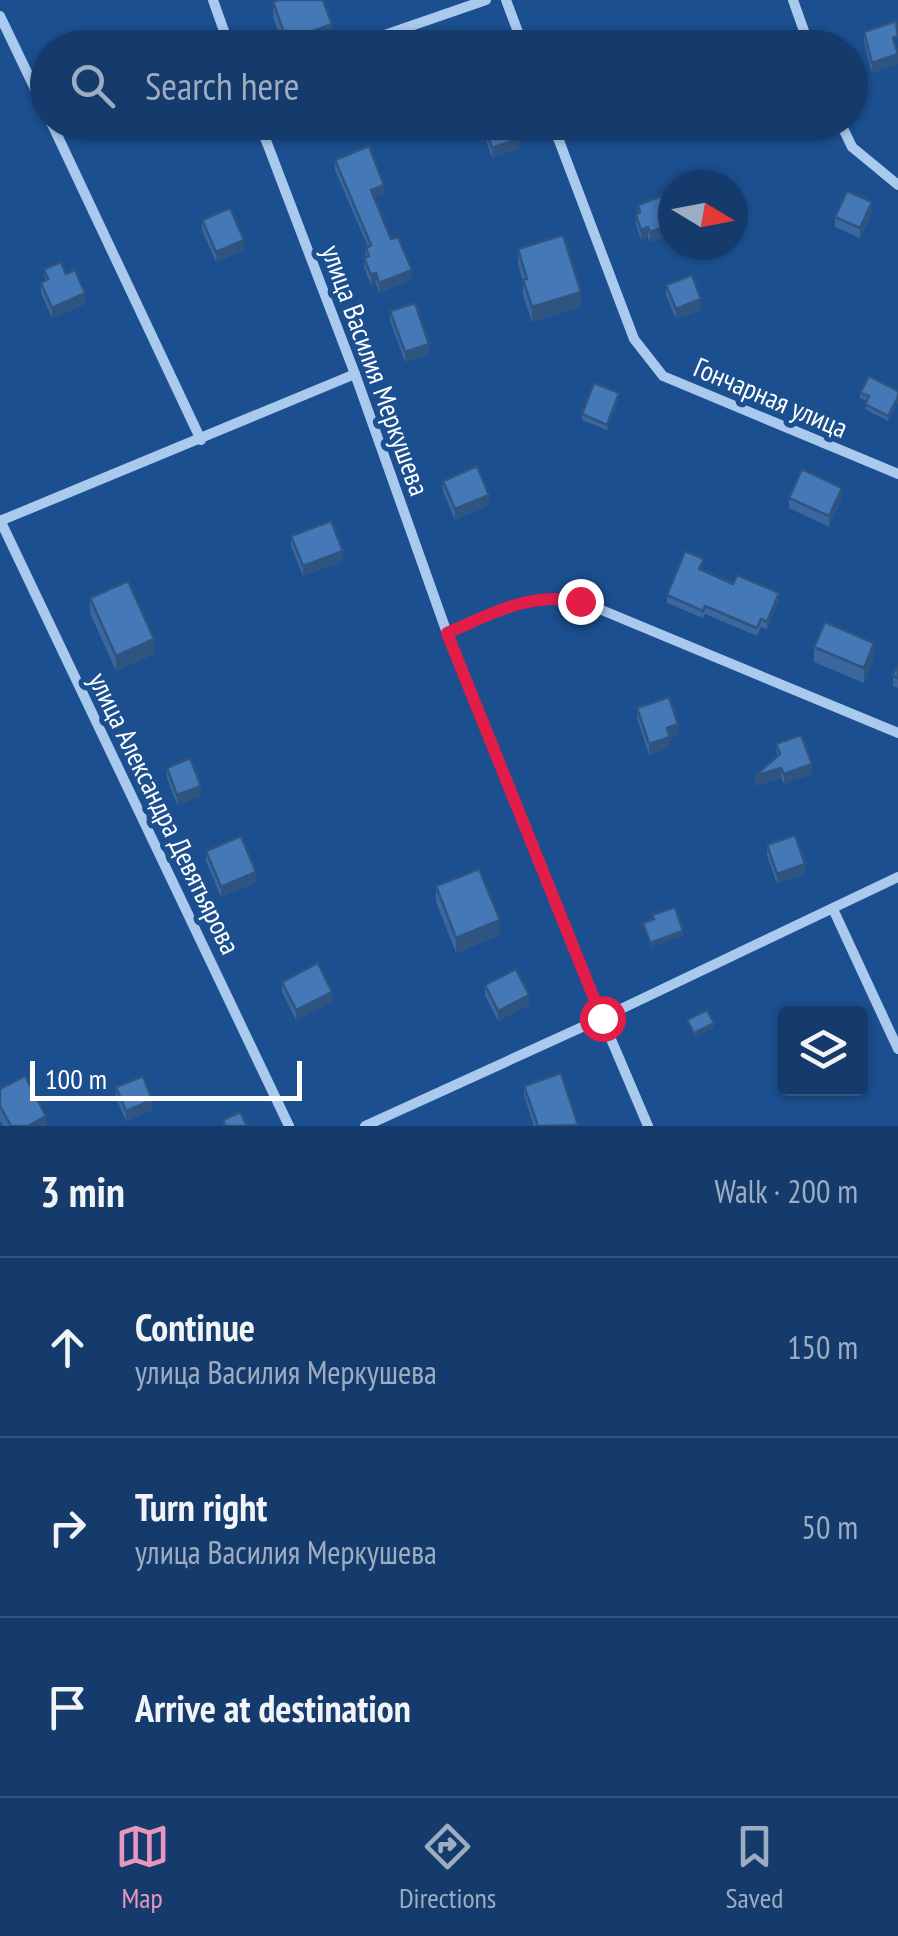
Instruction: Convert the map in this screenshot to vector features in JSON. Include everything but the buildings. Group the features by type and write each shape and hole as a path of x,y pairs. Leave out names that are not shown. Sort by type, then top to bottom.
{"street":[{"path":"212,0 223,30"},
{"path":"399,30 486,0"},
{"path":"506,0 517,30"},
{"path":"793,0 804,30"},
{"path":"0,16 30,79"},
{"path":"59,140 201,440"},
{"name":"улица Василия Меркушева","path":"266,140 447,633 648,1126"},
{"name":"Гончарная улица","path":"559,140 634,339 663,376 898,474"},
{"path":"849,140 898,185"},
{"path":"0,520 355,374"},
{"name":"улица Александра Девятьярова","path":"0,520 289,1126"},
{"path":"447,633 524,602 554,596 580,601 898,733"},
{"path":"365,1126 898,877"},
{"path":"833,909 898,1049"}],"route":[{"path":"580,601 554,596 524,602 447,633 602,1018"}]}
